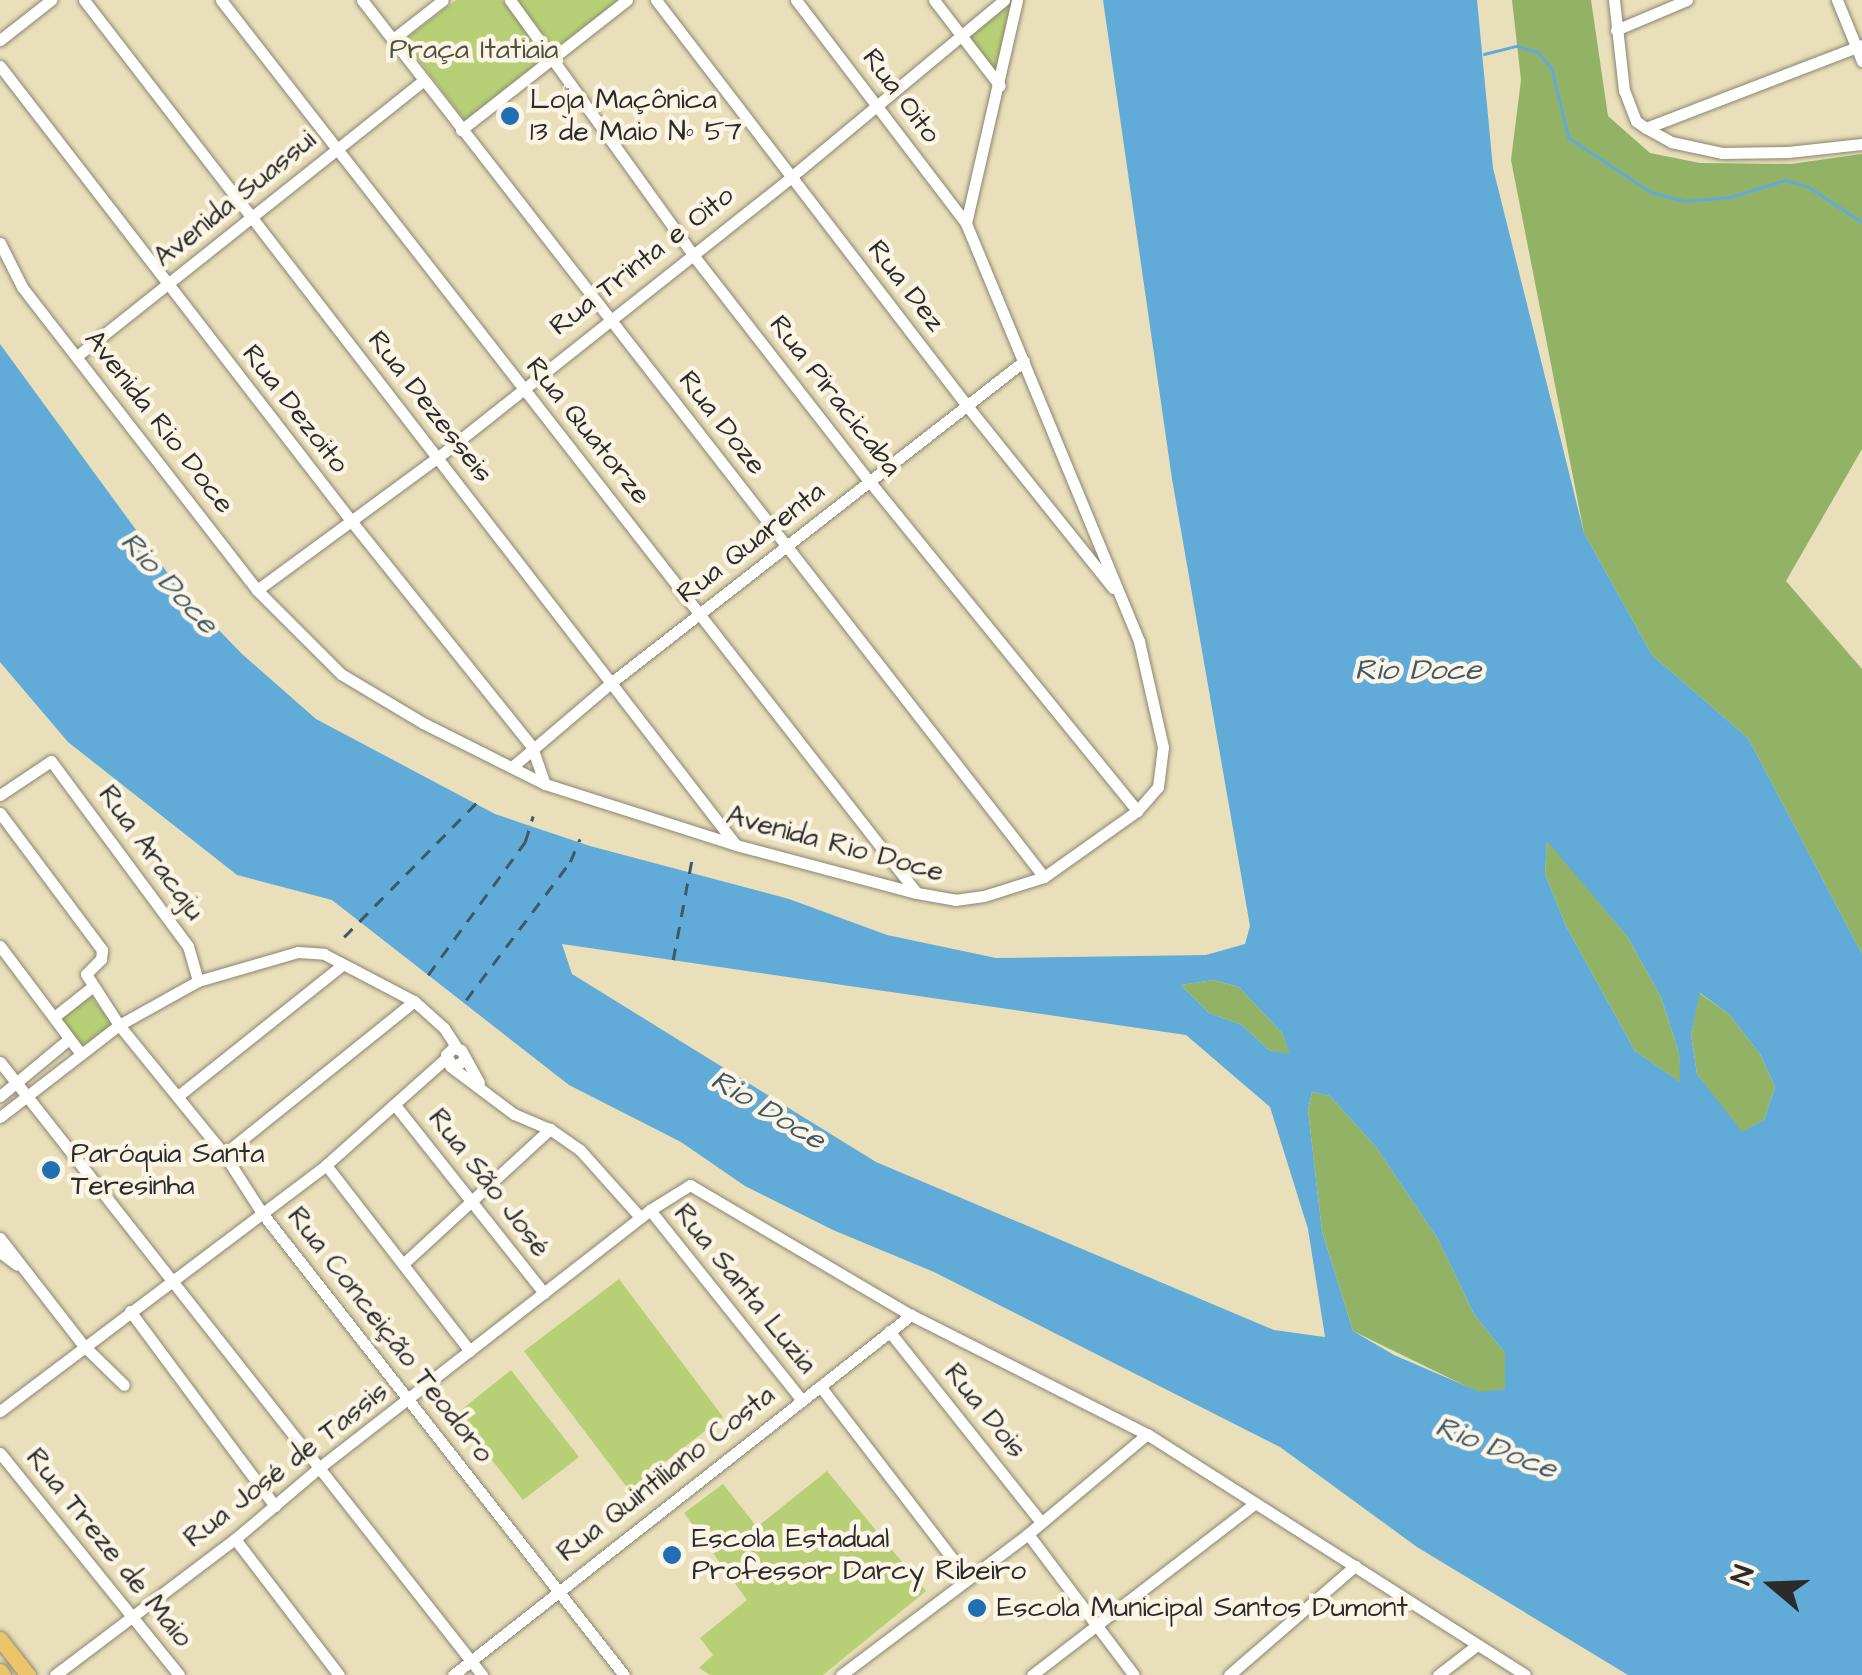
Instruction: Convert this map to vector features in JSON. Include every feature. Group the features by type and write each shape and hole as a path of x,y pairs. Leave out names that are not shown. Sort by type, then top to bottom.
{"main road":[{"path":"0,1639 28,1675"}],"street":[{"path":"0,40 51,0"},
{"name":"Rua Dezesseis","path":"84,0 736,845"},
{"name":"Rua Quatorze","path":"221,0 917,893"},
{"name":"Rua Doze","path":"362,0 1044,876"},
{"path":"392,38 442,0"},
{"name":"Rua Piracicaba","path":"510,0 694,255 870,482 1137,810"},
{"path":"461,130 627,0"},
{"name":"Rua Dez","path":"656,0 968,407 1122,599"},
{"name":"Rua Oito","path":"796,0 966,222"},
{"path":"934,0 1000,86"},
{"name":"Rua Trinta e Oito","path":"257,590 437,458 520,388 791,177 1004,0"},
{"path":"966,222 1017,0"},
{"path":"1614,0 1624,90 1636,120 1646,128 1671,142 1722,153 1788,152 1862,144"},
{"path":"1616,30 1687,0"},
{"path":"1838,0 1862,61"},
{"path":"1646,128 1859,46"},
{"name":"Rua Dezoito","path":"0,66 352,522 532,747 545,784"},
{"name":"Avenida Suassui","path":"77,356 423,81"},
{"name":"Avenida Rio Doce","path":"0,244 22,287 257,590 341,674 545,784 736,845 955,900 984,896 1044,876 1137,810 1158,787 1164,747 1140,642 966,222"},
{"name":"Rua Quarenta","path":"512,768 612,682 1024,361"},
{"name":"Rua Aracaju","path":"0,796 51,761 188,946 198,981"},
{"path":"0,814 102,950 101,959 86,974 92,987 54,1017"},
{"path":"0,946 81,1054"},
{"path":"0,1117 119,1026 198,981 298,952 324,954 414,1001 444,1028 484,1090"},
{"path":"178,1096 342,965"},
{"name":"Rua Conceição Teodoro","path":"92,987 119,1026 224,1154 262,1213 412,1399 557,1593 624,1675"},
{"path":"224,1154 414,1001"},
{"path":"0,1096 70,1039"},
{"path":"0,1411 326,1166 448,1062 450,1049 457,1048"},
{"path":"448,1062 457,1067 465,1060"},
{"path":"0,1062 482,1675"},
{"path":"448,1062 514,1114 550,1129 580,1150 645,1214 690,1186 911,1315 1147,1434 1525,1675"},
{"name":"Rua São José","path":"395,1104 544,1293"},
{"path":"403,1264 550,1129"},
{"path":"326,1166 470,1350"},
{"name":"Rua José de Tassis","path":"55,1675 235,1539 320,1467 645,1214"},
{"name":"Rua Santa Luzia","path":"645,1214 801,1400"},
{"path":"0,1238 83,1345 124,1385"},
{"path":"0,1252 18,1265"},
{"path":"130,1311 275,1506"},
{"name":"Rua Quintiliano Costa","path":"454,1675 911,1315"},
{"name":"Rua Dois","path":"889,1331 1041,1522"},
{"path":"820,1386 968,1579"},
{"path":"841,1675 1028,1534 1147,1434"},
{"name":"Rua Treze de Maio","path":"0,1453 180,1675"},
{"path":"1032,1675 1254,1505"},
{"path":"1028,1534 1134,1675"},
{"path":"235,1539 339,1675"},
{"path":"1229,1675 1355,1566"},
{"path":"1438,1675 1477,1646"}],"green space":[{"name":"Praça Itatiaia","path":"456,0 502,0 546,58 465,121 404,40"},
{"name":"Praça Itatiaia","path":"517,0 619,0 555,49"},
{"path":"1004,0 1017,0 1000,86 962,34"},
{"path":"1512,0 1591,0 1608,116 1650,153 1700,163 1791,164 1862,154 1862,449 1786,581 1862,669 1862,954 1748,738 1652,655 1584,533 1511,160 1521,80"},
{"path":"1547,839 1627,936 1661,997 1679,1053 1681,1083 1635,1051 1566,926 1545,874"},
{"path":"1213,980 1239,987 1282,1033 1291,1055 1269,1050 1242,1025 1209,1013 1181,985"},
{"path":"1699,993 1729,1014 1760,1054 1775,1087 1764,1120 1741,1133 1697,1074 1691,1034"},
{"path":"90,995 114,1026 83,1049 60,1018"},
{"path":"1312,1092 1330,1096 1376,1147 1438,1239 1474,1314 1505,1353 1506,1389 1480,1393 1353,1331 1322,1231 1308,1110"},
{"path":"619,1279 723,1417 629,1490 524,1351"},
{"path":"511,1370 579,1457 523,1500 456,1414"},
{"path":"827,1471 926,1591 823,1675 710,1675 699,1668 713,1655 700,1638 747,1600 684,1513 723,1484 757,1527"}],"water":[{"name":"Rio Doce","path":"1103,0 1477,0 1493,168 1584,533 1652,655 1748,738 1862,954 1862,1675 1628,1675 1417,1547 1280,1447 934,1272 833,1230 745,1186 681,1142 569,1085 332,900 237,875 68,742 0,662 0,344 180,590 242,654 316,719 495,814 590,846 789,899 887,935 996,958 1206,955 1245,944 1250,926 1172,479","holes":["1547,841 1627,936 1661,997 1679,1053 1680,1082 1635,1051 1566,926 1545,874","562,944 1186,1035 1270,1107 1308,1229 1325,1337 1274,1330 876,1162 572,974","1213,980 1239,987 1282,1033 1290,1054 1269,1050 1242,1025 1209,1013 1181,985","1700,993 1729,1014 1760,1054 1775,1087 1764,1120 1742,1132 1697,1074 1691,1034","1312,1092 1330,1096 1376,1147 1438,1239 1474,1314 1505,1353 1505,1389 1480,1392 1394,1355 1353,1331 1322,1231 1308,1110"]}],"waterway":[{"path":"1484,54 1517,46 1538,52 1552,69 1569,138 1651,192 1685,201 1730,197 1786,180 1809,187 1862,222"}],"ferry route":[{"path":"344,937 477,802"},
{"path":"428,975 525,842 533,816"},
{"path":"466,1000 570,862 580,839"},
{"path":"673,960 692,858"}],"place":[{"name":"Loja Maçônica 13 de Maio Nº 57","path":"510,116"},
{"name":"Paróquia Santa Teresinha","path":"51,1170"},
{"name":"Escola Estadual Professor Darcy Ribeiro","path":"672,1555"},
{"name":"Escola Municipal Santos Dumont","path":"977,1608"}]}
